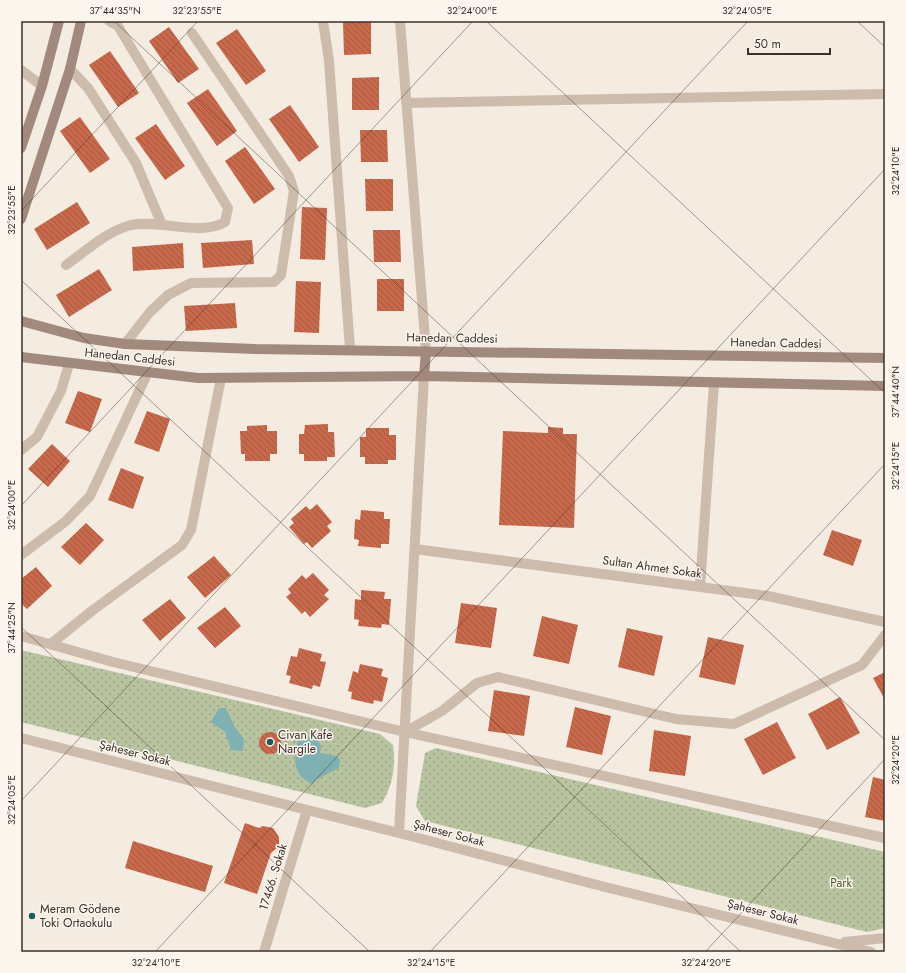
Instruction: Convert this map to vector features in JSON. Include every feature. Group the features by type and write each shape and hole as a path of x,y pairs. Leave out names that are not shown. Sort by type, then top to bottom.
{"street":[{"path":"21,148 42,86 59,21"},
{"path":"21,219 70,69 81,21"},
{"path":"66,265 116,230 132,225 152,223 177,227 217,227 225,222 228,208 118,26 109,21"},
{"path":"322,21 329,61 350,349"},
{"path":"399,833 426,351 400,21"},
{"path":"125,344 150,312 168,295 191,283 274,282 281,275 294,191 289,176 192,33"},
{"path":"70,69 88,88 136,163 162,225"},
{"path":"21,70 42,86"},
{"path":"406,103 885,94"},
{"name":"Hanedan Caddesi","path":"21,321 84,338 125,344 255,349 350,349 885,358"},
{"name":"Hanedan Caddesi","path":"21,358 198,378 424,376 885,386"},
{"path":"21,450 37,437 60,391 69,364"},
{"path":"21,555 66,521 90,496 148,372"},
{"path":"52,643 93,610 182,545 191,530 221,378"},
{"path":"700,587 714,383"},
{"name":"Sultan Ahmet Sokak","path":"414,549 768,596 885,622"},
{"path":"405,732 442,711 477,683 498,677 676,719 734,724 862,665 885,635"},
{"path":"21,636 52,643 113,662 405,732 885,838"},
{"name":"Şaheser Sokak","path":"21,738 399,833 605,887 871,952"},
{"name":"17466. Sokak","path":"264,952 307,810"},
{"path":"835,942 885,938"},
{"path":"835,942 852,952"}],"green space":[{"path":"21,650 380,734 393,745 394,767 389,789 382,803 365,808 21,722"},
{"name":"Park","path":"436,748 885,852 885,928 867,932 425,821 416,806 425,753"}],"water":[{"path":"219,708 226,708 234,726 244,739 243,751 231,750 225,732 211,722"},
{"path":"311,737 318,740 321,747 320,753 337,756 340,760 339,768 317,779 312,784 300,775 297,770 295,759 298,740"}],"building":[{"path":"343,22 371,22 371,54 344,55"},
{"path":"169,27 199,69 178,83 149,41"},
{"path":"237,29 266,71 246,85 216,43"},
{"path":"110,51 139,93 118,107 89,65"},
{"path":"379,77 379,110 352,110 352,78"},
{"path":"208,89 237,131 217,146 187,103"},
{"path":"290,105 319,147 299,162 269,119"},
{"path":"80,117 110,159 90,173 60,131"},
{"path":"156,124 185,166 165,180 135,138"},
{"path":"360,130 387,130 388,162 361,162"},
{"path":"245,147 275,189 254,204 225,161"},
{"path":"365,179 393,179 393,211 366,211"},
{"path":"77,202 90,223 47,250 34,229"},
{"path":"302,207 327,208 325,260 300,259"},
{"path":"373,230 400,230 401,262 374,262"},
{"path":"252,240 254,264 203,268 201,243"},
{"path":"183,243 184,268 133,271 132,247"},
{"path":"99,269 112,290 69,317 56,295"},
{"path":"377,279 404,279 404,311 377,311"},
{"path":"296,281 321,282 319,333 294,332"},
{"path":"235,303 237,328 186,331 184,306"},
{"path":"78,391 102,399 90,432 65,423"},
{"path":"147,411 170,419 159,452 134,443"},
{"path":"328,424 328,432 334,432 335,457 327,457 327,461 304,461 304,454 299,454 299,434 304,434 305,425"},
{"path":"267,425 267,431 277,431 277,454 270,454 270,461 245,461 245,454 241,454 240,431 247,431 247,426"},
{"path":"548,427 563,428 563,434 577,434 574,528 499,525 503,431 548,433"},
{"path":"366,428 389,428 389,435 396,435 396,460 388,460 388,464 365,464 365,457 360,457 360,437 366,437"},
{"path":"52,444 70,461 48,487 28,469"},
{"path":"121,468 144,477 133,509 108,500"},
{"path":"317,504 332,522 327,526 331,531 312,548 307,542 304,544 289,527 294,523 291,519 306,506 310,510"},
{"path":"361,510 384,512 384,519 390,519 389,544 381,544 381,548 358,546 359,540 354,539 355,519 360,520"},
{"path":"86,523 104,540 80,565 61,547"},
{"path":"832,530 862,540 853,566 823,555"},
{"path":"214,556 231,575 205,598 187,577"},
{"path":"36,567 52,586 27,609 21,603 21,579"},
{"path":"313,573 329,590 324,595 329,599 310,617 305,611 302,614 286,597 291,593 288,589 302,575 306,579"},
{"path":"361,590 385,592 384,599 391,599 389,625 382,624 381,628 358,626 359,620 354,619 355,599 361,600"},
{"path":"170,599 186,618 160,641 142,620"},
{"path":"461,603 497,608 491,648 455,643"},
{"path":"225,607 241,626 215,648 197,628"},
{"path":"542,616 578,625 569,664 533,656"},
{"path":"627,628 663,636 654,676 618,667"},
{"path":"708,637 744,645 735,685 699,677"},
{"path":"299,648 322,654 320,661 326,662 320,687 313,685 312,689 289,683 291,676 286,675 291,656 297,657"},
{"path":"360,664 383,669 381,676 388,678 382,702 374,700 373,704 351,699 352,692 348,691 353,671 358,673"},
{"path":"885,672 885,700 873,678"},
{"path":"494,690 530,696 524,736 488,731"},
{"path":"840,697 860,733 827,750 808,714"},
{"path":"575,707 611,716 602,755 566,747"},
{"path":"777,722 796,758 763,775 744,739"},
{"path":"654,730 691,736 685,776 649,771"},
{"name":"Civan Kafe Nargile","path":"270,732 278,735 281,743 278,751 270,754 262,751 259,743 262,735"},
{"path":"873,777 885,780 885,821 865,817"},
{"path":"245,823 259,828 263,826 273,828 279,837 279,846 271,853 257,894 224,883"},
{"path":"133,841 213,866 205,892 125,868"}],"place":[{"name":"Civan Kafe Nargile","path":"270,742"},
{"name":"Meram Gödene Toki Ortaokulu","path":"32,916"}]}
